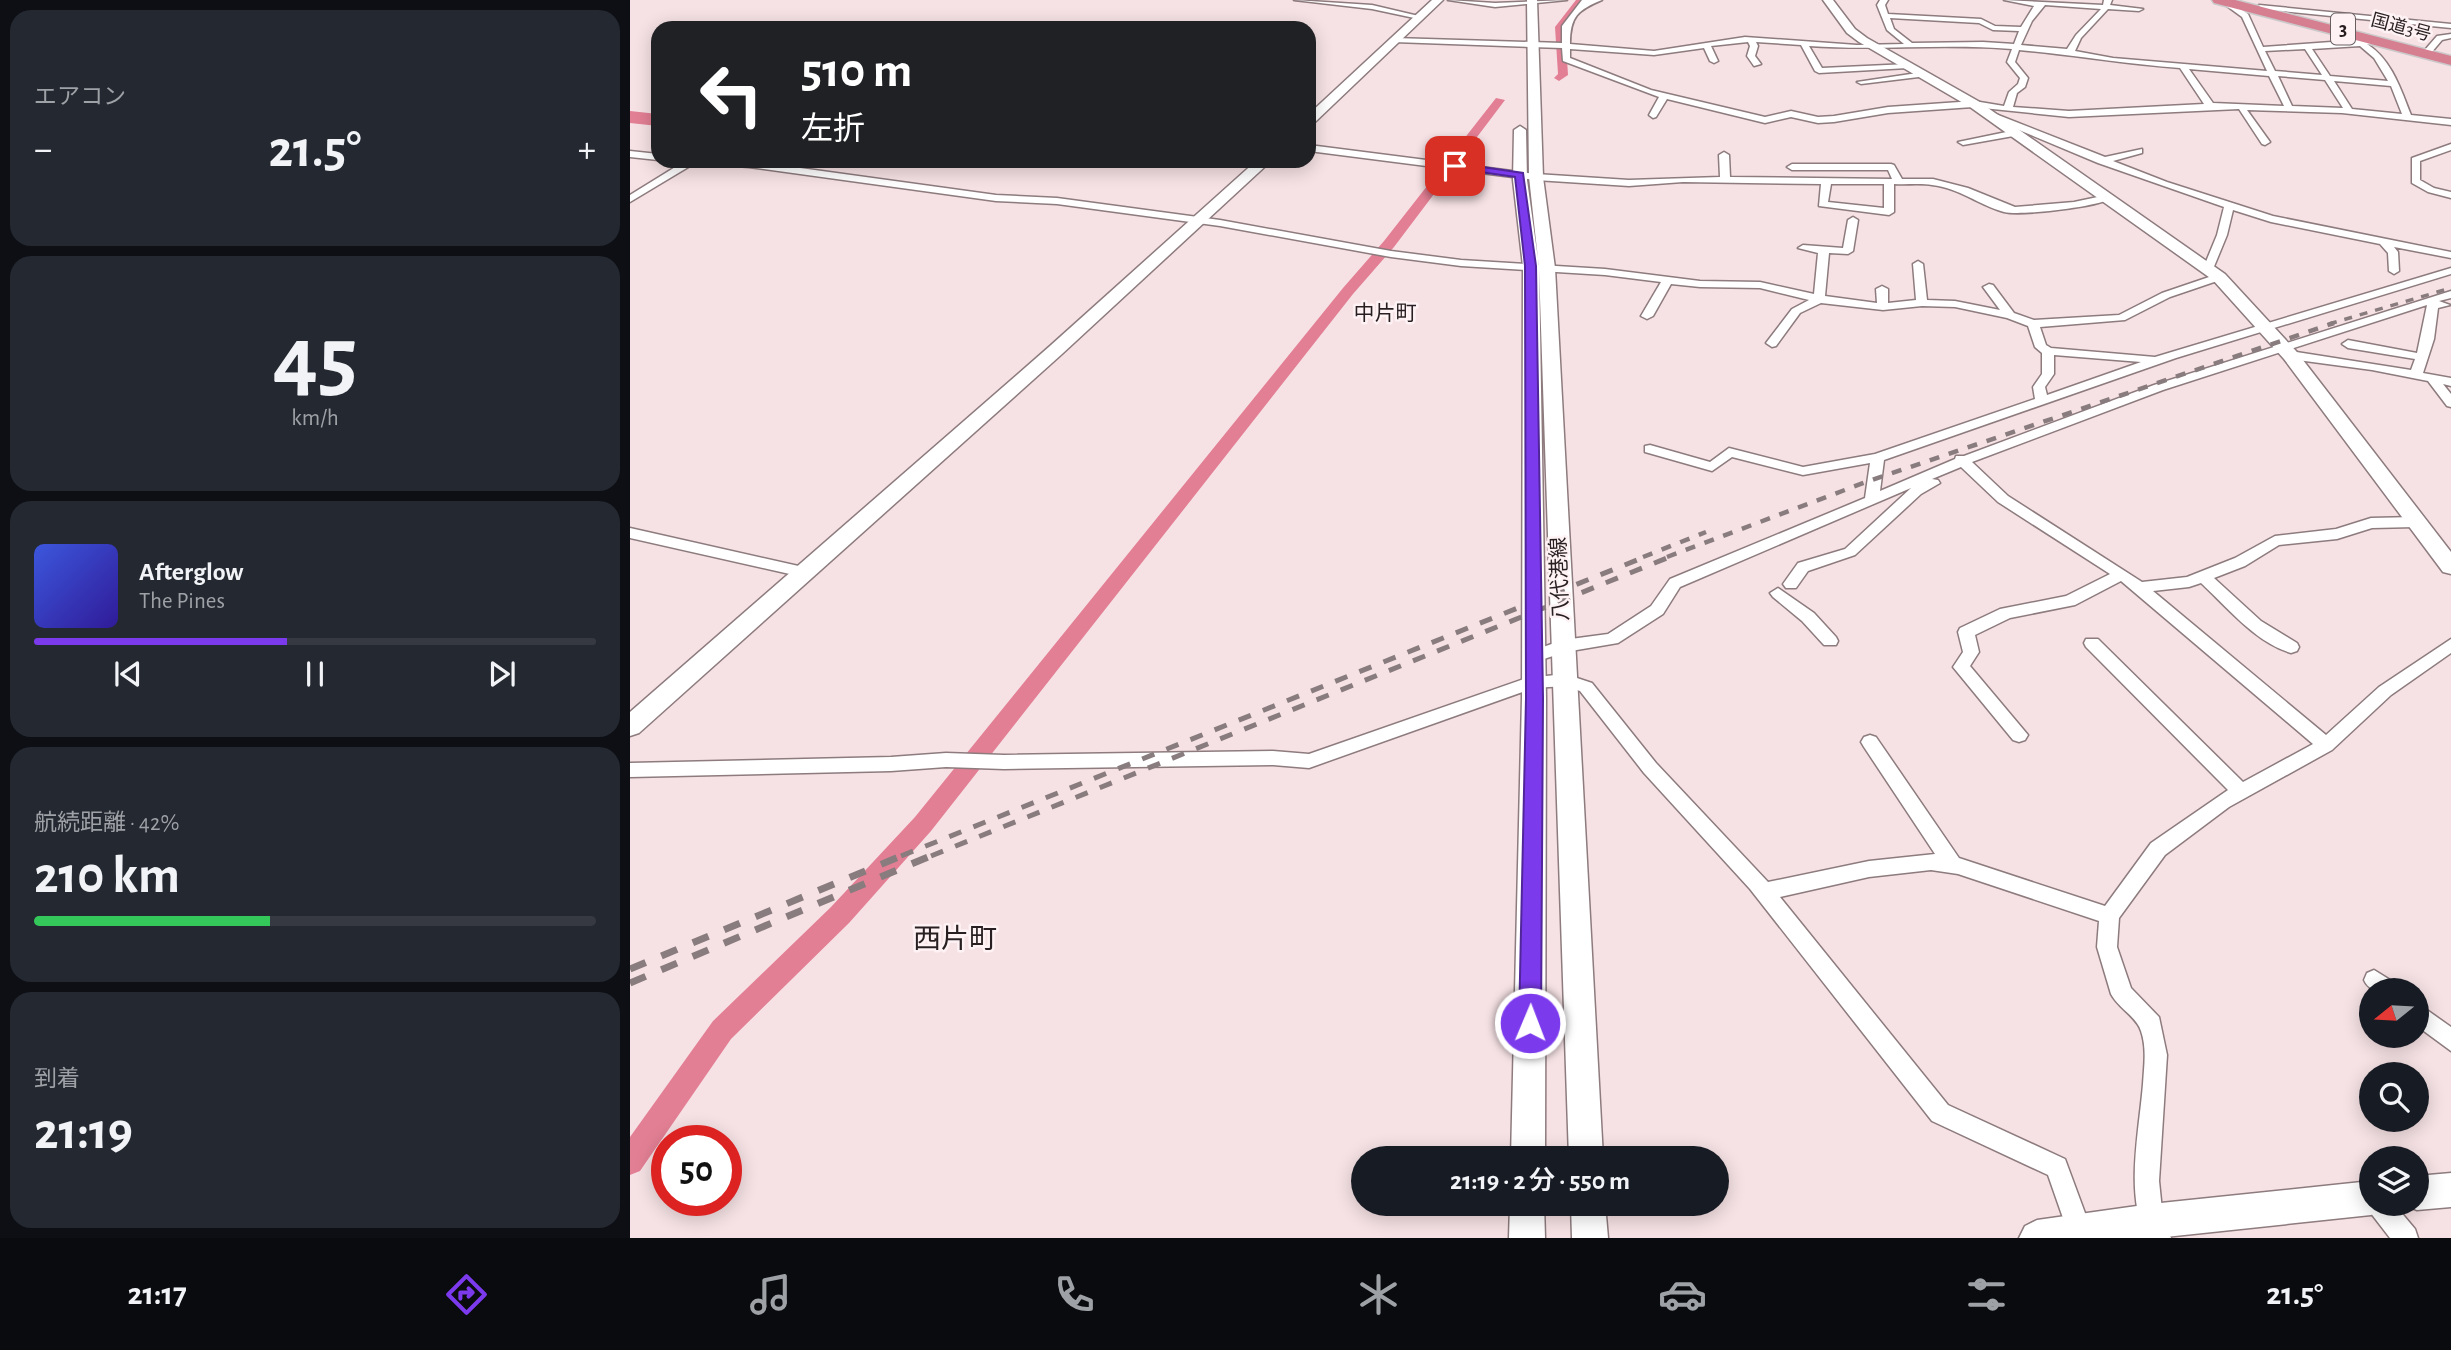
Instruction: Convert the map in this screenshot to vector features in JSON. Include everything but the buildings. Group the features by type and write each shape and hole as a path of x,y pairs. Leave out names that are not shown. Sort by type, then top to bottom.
{"highway":[{"name":"国道3号","path":"2226,0 2262,7 2451,59"},
{"name":"国道3号","path":"2226,0 2366,42 2451,59"}],"main road":[{"path":"1316,114 1438,0"},
{"name":"八代港線","path":"1525,1 1528,176 1539,267 1563,646 1585,1146"},
{"path":"630,726 1056,350 1256,168"},
{"name":"八代港線","path":"1528,1146 1532,657 1539,267"},
{"path":"2429,1192 2451,1189"},
{"path":"2037,1238 2080,1232 2155,1229 2359,1200"},
{"path":"1527,1216 1527,1238"},
{"path":"1589,1216 1590,1238"}],"street":[{"path":"1298,0 1372,7 1419,17"},
{"path":"1452,0 1495,5 1563,0"},
{"path":"1577,0 1598,0"},
{"path":"1828,0 1851,31 1873,47 1980,108 2214,273 2287,351 2451,568"},
{"path":"1884,0 1881,5 1891,30 1909,44"},
{"path":"2008,0 2038,5 2107,3 2139,9"},
{"path":"2226,0 2245,16 2270,74 2290,110"},
{"path":"1589,1 1585,2 1566,26 1563,46 1566,59 1664,96 1765,120 1791,114 1818,120 1834,119 1912,108 2008,108 2069,114 2210,106 2349,110 2451,122"},
{"path":"2070,52 2074,40 2101,16 2107,3"},
{"path":"2008,108 2013,92 2022,85 2024,78 2011,62 2023,29 2038,5"},
{"path":"2262,7 2451,26"},
{"path":"1886,16 1975,20 1993,28 2023,29"},
{"path":"1972,44 1967,34 1995,36 1993,28"},
{"path":"2428,51 2440,38 2451,36"},
{"path":"1394,40 1654,52 1751,39 1873,47 1972,44 2070,52 2113,60 2396,84"},
{"path":"1751,39 1754,46 1751,56 1758,64"},
{"path":"2260,49 2366,42 2396,84 2407,117"},
{"path":"1804,44 1819,71 1908,66"},
{"path":"1707,45 1714,61"},
{"path":"2307,47 2349,110"},
{"path":"2183,66 2210,106"},
{"path":"1861,82 1924,74"},
{"path":"1653,115 1664,96"},
{"path":"1912,108 1926,118"},
{"path":"1980,108 2101,161 2229,206 2271,219 2388,247 2451,255"},
{"path":"2242,108 2265,142"},
{"path":"1963,142 2016,133"},
{"path":"2450,148 2415,160 2414,172 2415,181 2431,190 2451,195"},
{"path":"1316,149 1528,176 1629,183 1683,179 1943,184 1984,198 2006,209 2015,210 2074,205 2107,198"},
{"path":"2101,161 2139,150"},
{"path":"630,153 651,156"},
{"path":"1724,155 1724,180"},
{"path":"1792,167 1891,167 1894,182 1889,212 1823,204 1826,182"},
{"path":"630,199 683,168"},
{"path":"778,168 996,198 1057,201 1461,263 1539,267 1700,284 1760,285 1819,299 1883,307 1922,303 1955,304 2010,315 2033,324 2121,318 2214,273"},
{"path":"2214,273 2229,206"},
{"path":"1803,248 1848,251 1853,220"},
{"path":"2388,247 2394,271"},
{"path":"1819,299 1824,250"},
{"path":"1918,264 1922,303"},
{"path":"1650,449 1713,467 1729,452 1803,471 1878,458 2012,414 2041,399 2160,359 2451,271"},
{"path":"1647,316 1668,279"},
{"path":"1989,287 2010,315"},
{"path":"1882,289 1883,307"},
{"path":"1532,657 1563,646 1612,639 1657,610 1675,583 1966,462 2131,397 2287,351 2451,294"},
{"path":"1772,343 1796,311 1819,299"},
{"path":"2416,375 2428,339 2433,304 2451,306"},
{"path":"2033,324 2041,346 2048,351 2160,359"},
{"path":"2348,344 2422,357"},
{"path":"2041,399 2039,387 2048,374 2048,351"},
{"path":"2287,351 2451,382"},
{"path":"2433,379 2451,403"},
{"path":"1872,500 1878,458"},
{"path":"1966,462 2003,499 2140,587 2252,685 2326,745"},
{"path":"1830,640 1784,588 1802,567 1850,552 1916,491 1966,462"},
{"path":"2140,587 2189,582 2240,562 2275,541 2337,534 2371,523 2415,522"},
{"path":"630,533 803,572"},
{"path":"2019,735 1961,667 1971,652 1966,632 2006,613 2070,601 2122,573"},
{"path":"2203,576 2257,626 2275,640 2291,647"},
{"path":"2092,643 2242,792"},
{"path":"2155,1229 2147,1181 2156,1055 2151,1024 2122,994 2107,947 2109,916 2158,849 2223,802 2326,745 2385,691 2451,645"},
{"path":"630,770 891,764 946,760 1273,758 1309,761 1533,682 1565,680 1586,687 1650,768 1764,892 1940,1113 2057,1167 2080,1232"},
{"path":"1870,743 1953,865"},
{"path":"1764,892 1869,869 1931,862 1953,865 2109,916"},
{"path":"2429,1023 2451,1040"},
{"path":"2388,1216 2406,1238"}],"waterway":[{"path":"1559,78 1563,75 1560,27 1580,0"},
{"path":"630,1161 722,1030 840,915 923,824 1348,291 1389,244 1500,100"},
{"path":"630,117 651,119"}],"railway":[{"path":"2329,324 2451,288"},
{"path":"1667,557 1866,482 2334,323"},
{"path":"1643,557 1706,532"},
{"path":"901,856 1647,556"},
{"path":"931,856 1672,556"},
{"path":"630,969 906,854"},
{"path":"630,983 935,854"}],"district":[{"name":"中片町","path":"1385,313"},
{"name":"西片町","path":"955,940"}],"route":[{"path":"1455,166 1520,175 1531,266 1534,698 1530,1023"}]}
